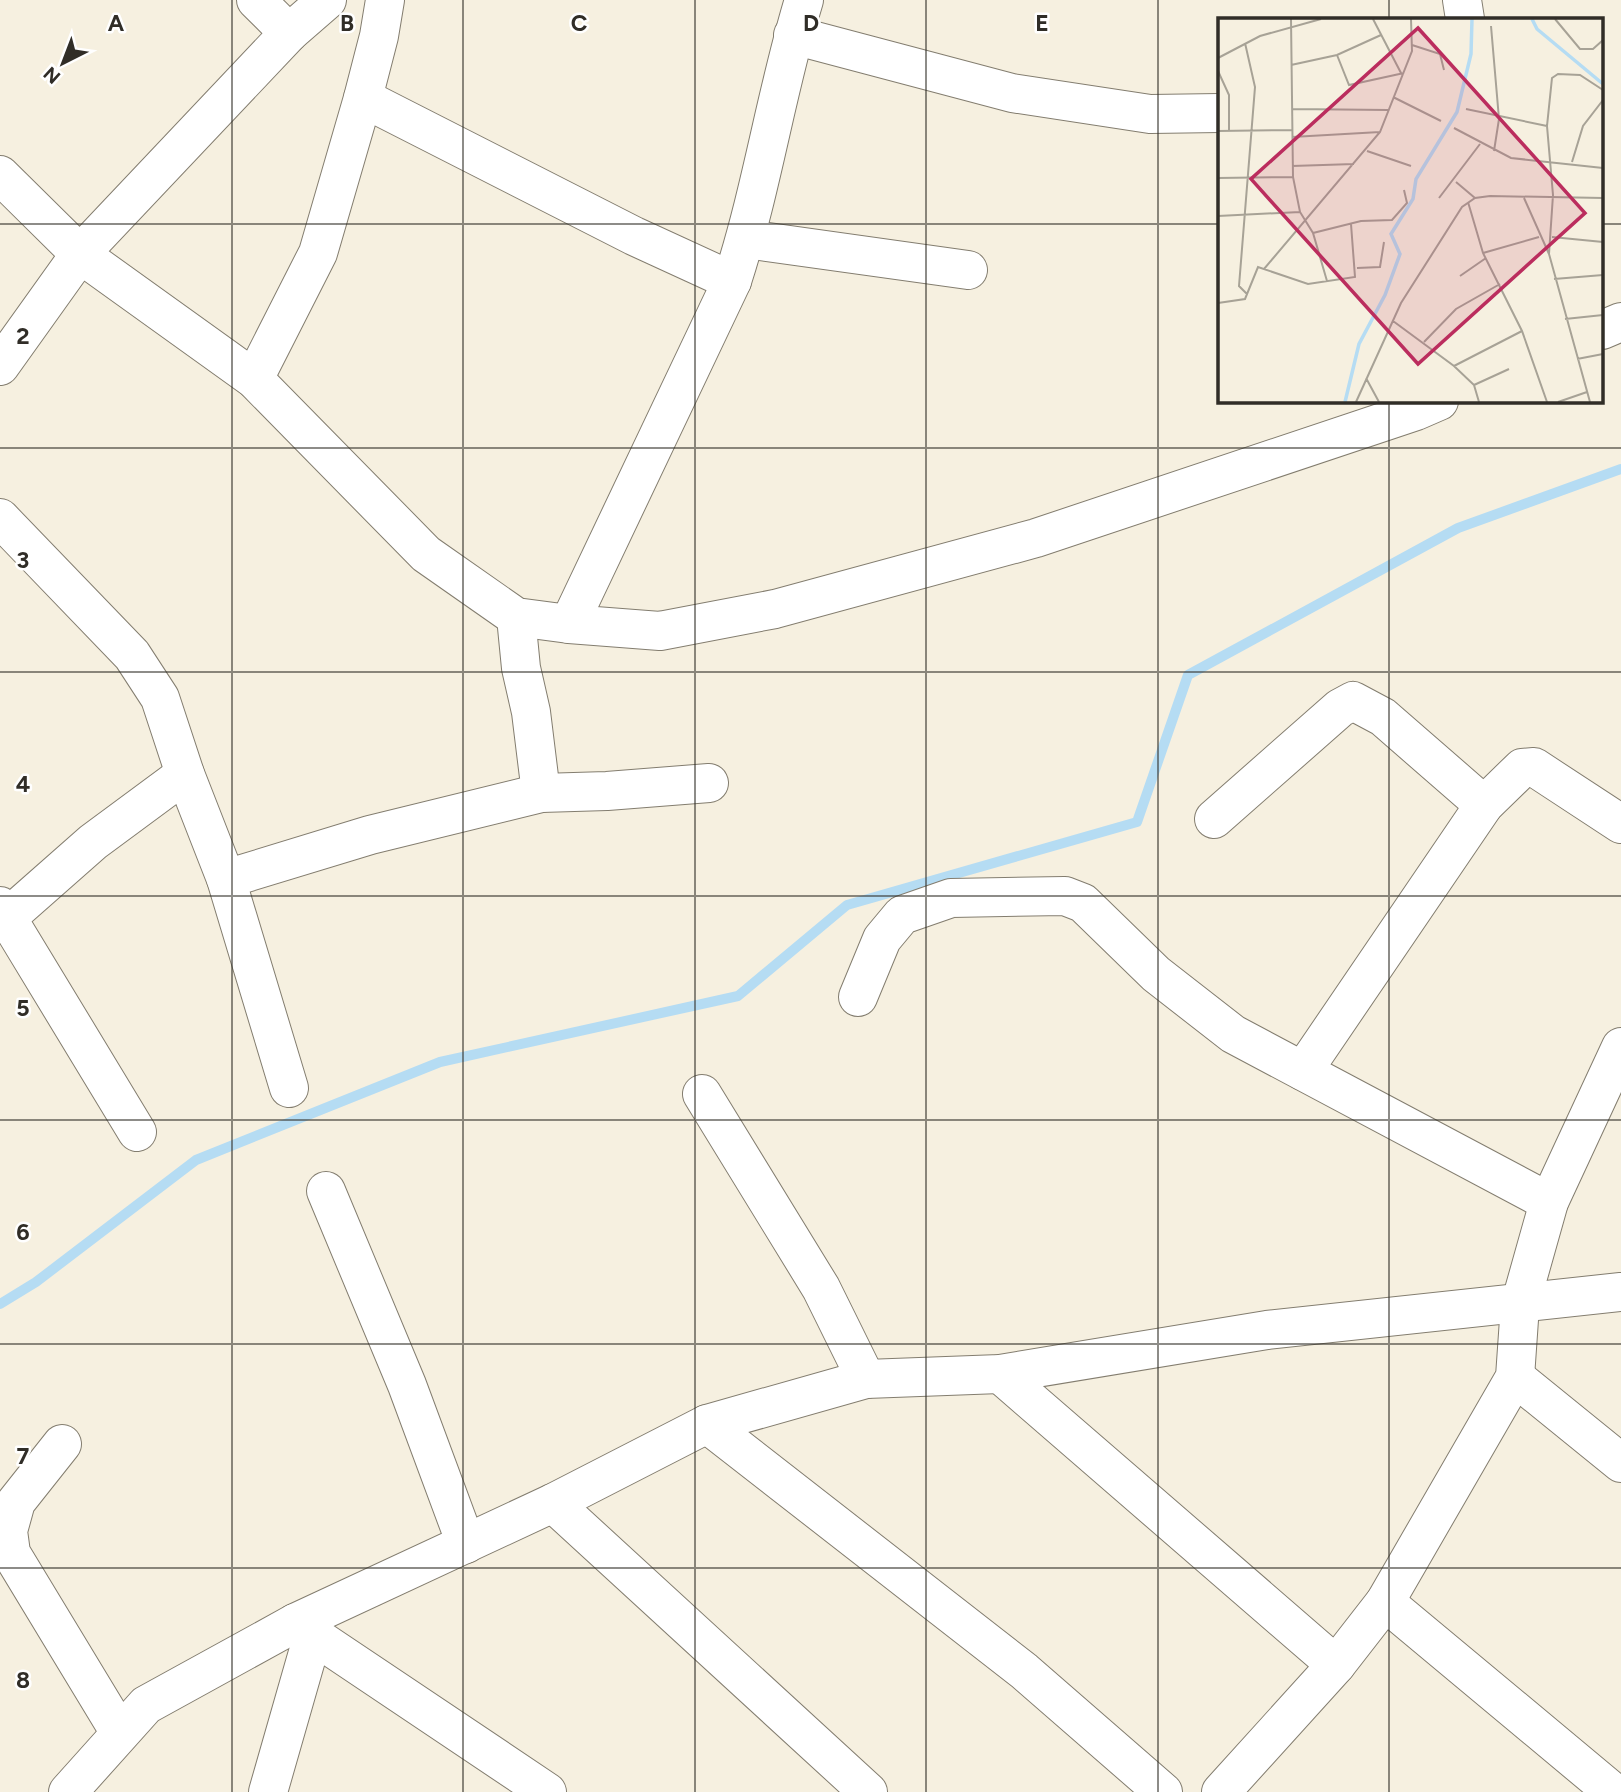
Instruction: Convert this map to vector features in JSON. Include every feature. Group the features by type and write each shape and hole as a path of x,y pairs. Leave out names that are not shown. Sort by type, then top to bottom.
{"street":[{"path":"256,0 289,33"},
{"path":"0,366 80,254 289,33 327,0"},
{"path":"254,379 318,253 363,99 386,0"},
{"path":"1462,0 1465,18"},
{"path":"569,624 732,281 746,239 799,18 1012,93 1150,114 1218,113"},
{"path":"363,99 634,236 732,281"},
{"path":"0,175 80,254 254,379 426,554 516,617 660,631 775,609 1036,538 1438,402"},
{"path":"746,239 968,270"},
{"path":"1604,329 1621,322"},
{"path":"0,518 132,655 160,698 185,774 226,879 289,1088"},
{"path":"516,617 521,668 541,793"},
{"path":"1214,819 1340,708 1353,701 1383,717 1484,805"},
{"path":"1303,1071 1484,805 1522,768 1534,767 1621,824"},
{"path":"136,1132 2,915 112,827 185,774"},
{"path":"226,879 370,835 541,793 709,783"},
{"path":"858,997 882,939 902,915 951,898 1065,896 1083,903 1156,974 1233,1034 1549,1202"},
{"path":"1221,1792 1336,1665 1385,1602 1515,1377 1520,1305 1549,1202 1621,1047"},
{"path":"702,1094 821,1289 866,1379"},
{"path":"326,1191 407,1385 466,1544"},
{"path":"68,1792 146,1705 304,1629 466,1544 707,1424 866,1379 1000,1374 1267,1330 1520,1305 1621,1292"},
{"path":"1000,1374 1336,1665"},
{"path":"1515,1377 1621,1463"},
{"path":"707,1424 1024,1671 1163,1792"},
{"path":"62,1444 16,1502 8,1531 11,1553 120,1733"},
{"path":"553,1503 868,1792"},
{"path":"1385,1602 1613,1792"},
{"path":"268,1792 304,1629"},
{"path":"304,1629 547,1792"}],"waterway":[{"path":"0,1304 36,1282 196,1160 440,1062 738,996 847,905 1137,822 1188,675 1458,528 1621,469"}]}
